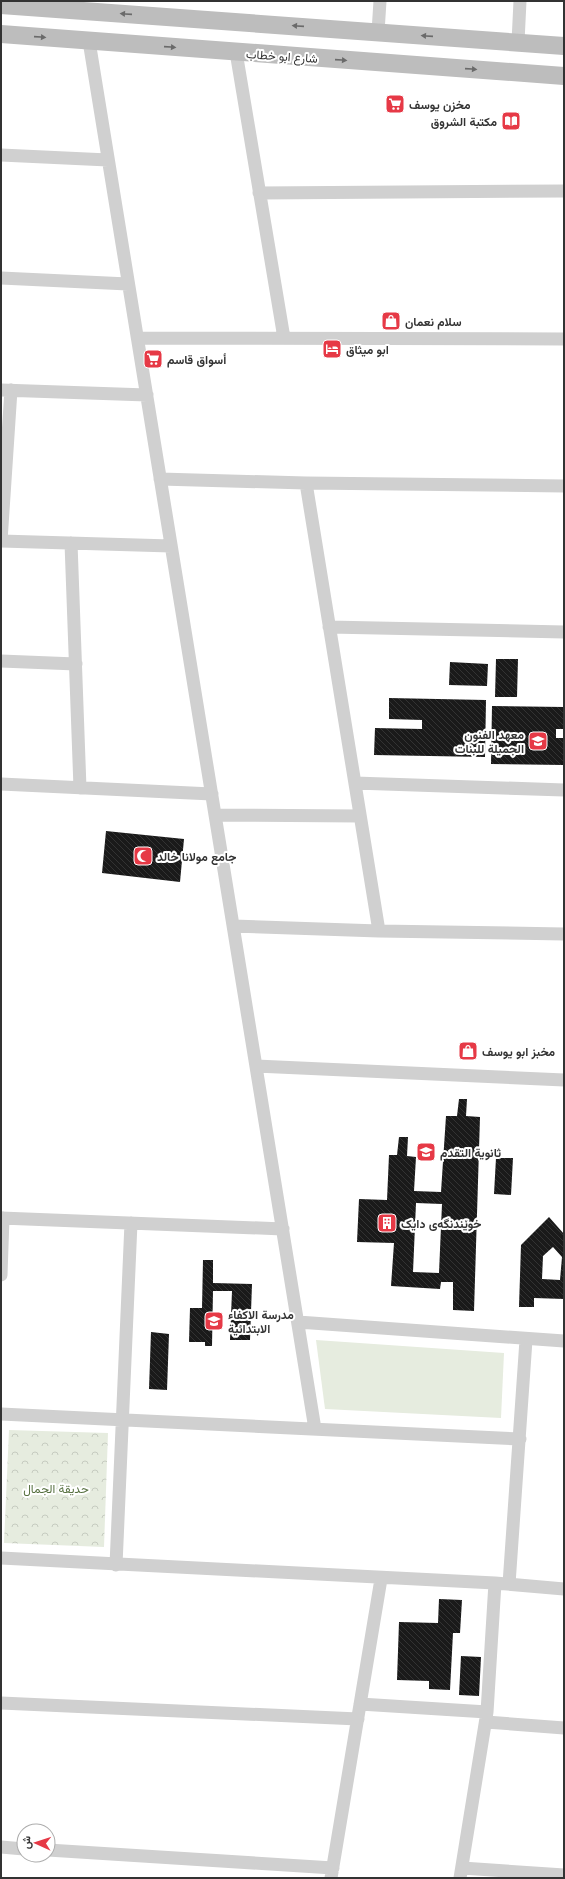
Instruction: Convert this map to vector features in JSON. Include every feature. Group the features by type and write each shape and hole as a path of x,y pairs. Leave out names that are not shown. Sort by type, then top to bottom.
{"main road":[{"path":"1,5 564,46"},
{"name":"شارع ابو خطاب","path":"1,34 564,76"}],"street":[{"path":"378,32 380,1"},
{"path":"518,42 520,1"},
{"path":"89,41 315,1429"},
{"path":"236,52 284,338"},
{"path":"1,155 108,160"},
{"path":"259,193 564,191"},
{"path":"1,278 128,284"},
{"path":"138,338 564,339"},
{"path":"147,395 6,390 1,541 171,546"},
{"path":"160,479 306,483 564,486"},
{"path":"306,483 379,932"},
{"path":"72,543 80,788"},
{"path":"329,627 564,632"},
{"path":"1,661 76,664"},
{"path":"355,782 564,790"},
{"path":"1,784 212,794"},
{"path":"215,816 360,816"},
{"path":"233,926 379,932 564,934"},
{"path":"256,1066 564,1080"},
{"path":"1,1275 2,1218 283,1229"},
{"path":"116,1565 131,1223"},
{"path":"298,1322 526,1340 564,1341"},
{"path":"509,1584 526,1340"},
{"path":"1,1414 520,1439"},
{"path":"1,1558 381,1579 495,1583 564,1589"},
{"path":"56,1851 332,1873 381,1579"},
{"path":"495,1583 487,1717 461,1873 564,1875"},
{"path":"1,1703 358,1719"},
{"path":"360,1704 487,1717 564,1728"},
{"path":"1,1847 16,1848"}],"green space":[{"path":"316,1340 504,1353 501,1418 325,1409"},
{"name":"حديقة الجمال","path":"9,1430 108,1433 104,1547 4,1543"}],"building":[{"path":"496,659 518,659 517,697 495,697"},
{"path":"450,662 488,664 487,686 449,685"},
{"path":"389,698 486,700 485,757 374,755 375,728 422,729 422,720 389,719"},
{"path":"492,706 564,707 564,729 556,729 556,738 564,738 564,765 491,764"},
{"name":"جامع مولانا خالد","path":"106,831 184,839 180,882 102,873"},
{"name":"خوێندنگەی دایک","path":"459,1099 467,1099 466,1116 480,1117 474,1311 453,1310 453,1282 441,1282 440,1289 391,1286 394,1243 357,1242 359,1199 387,1200 389,1155 397,1155 399,1137 408,1137 407,1156 416,1157 414,1191 441,1192 446,1116 457,1116","holes":["416,1203 442,1204 439,1273 413,1272"]},
{"path":"496,1158 513,1158 511,1195 494,1194"},
{"path":"549,1217 564,1234 564,1299 534,1298 534,1307 519,1307 521,1245","holes":["553,1247 562,1257 560,1280 542,1279 543,1256"]},
{"path":"203,1260 213,1260 213,1283 252,1284 250,1340 230,1340 232,1291 213,1291 212,1346 205,1346 205,1342 189,1342 190,1308 202,1308"},
{"path":"151,1332 169,1334 167,1390 149,1389"},
{"path":"439,1599 462,1600 460,1633 453,1633 450,1690 429,1689 429,1681 397,1680 399,1622 438,1623"},
{"path":"461,1656 481,1657 479,1696 459,1695"}],"place":[{"name":"مخزن يوسف","path":"395,104"},
{"name":"مكتبة الشروق","path":"511,121"},
{"name":"سلام نعمان","path":"391,321"},
{"name":"ابو ميثاق","path":"332,349"},
{"name":"أسواق قاسم","path":"153,359"},
{"name":"معهد الفنون الجميلة للبنات","path":"538,741"},
{"name":"جامع مولانا خالد","path":"143,856"},
{"name":"مخبز ابو يوسف","path":"468,1051"},
{"name":"ثانوية التقدم","path":"426,1152"},
{"name":"خوێندنگەی دایک","path":"387,1223"},
{"name":"مدرسة الاكفاء الابتدائية","path":"214,1321"}]}
